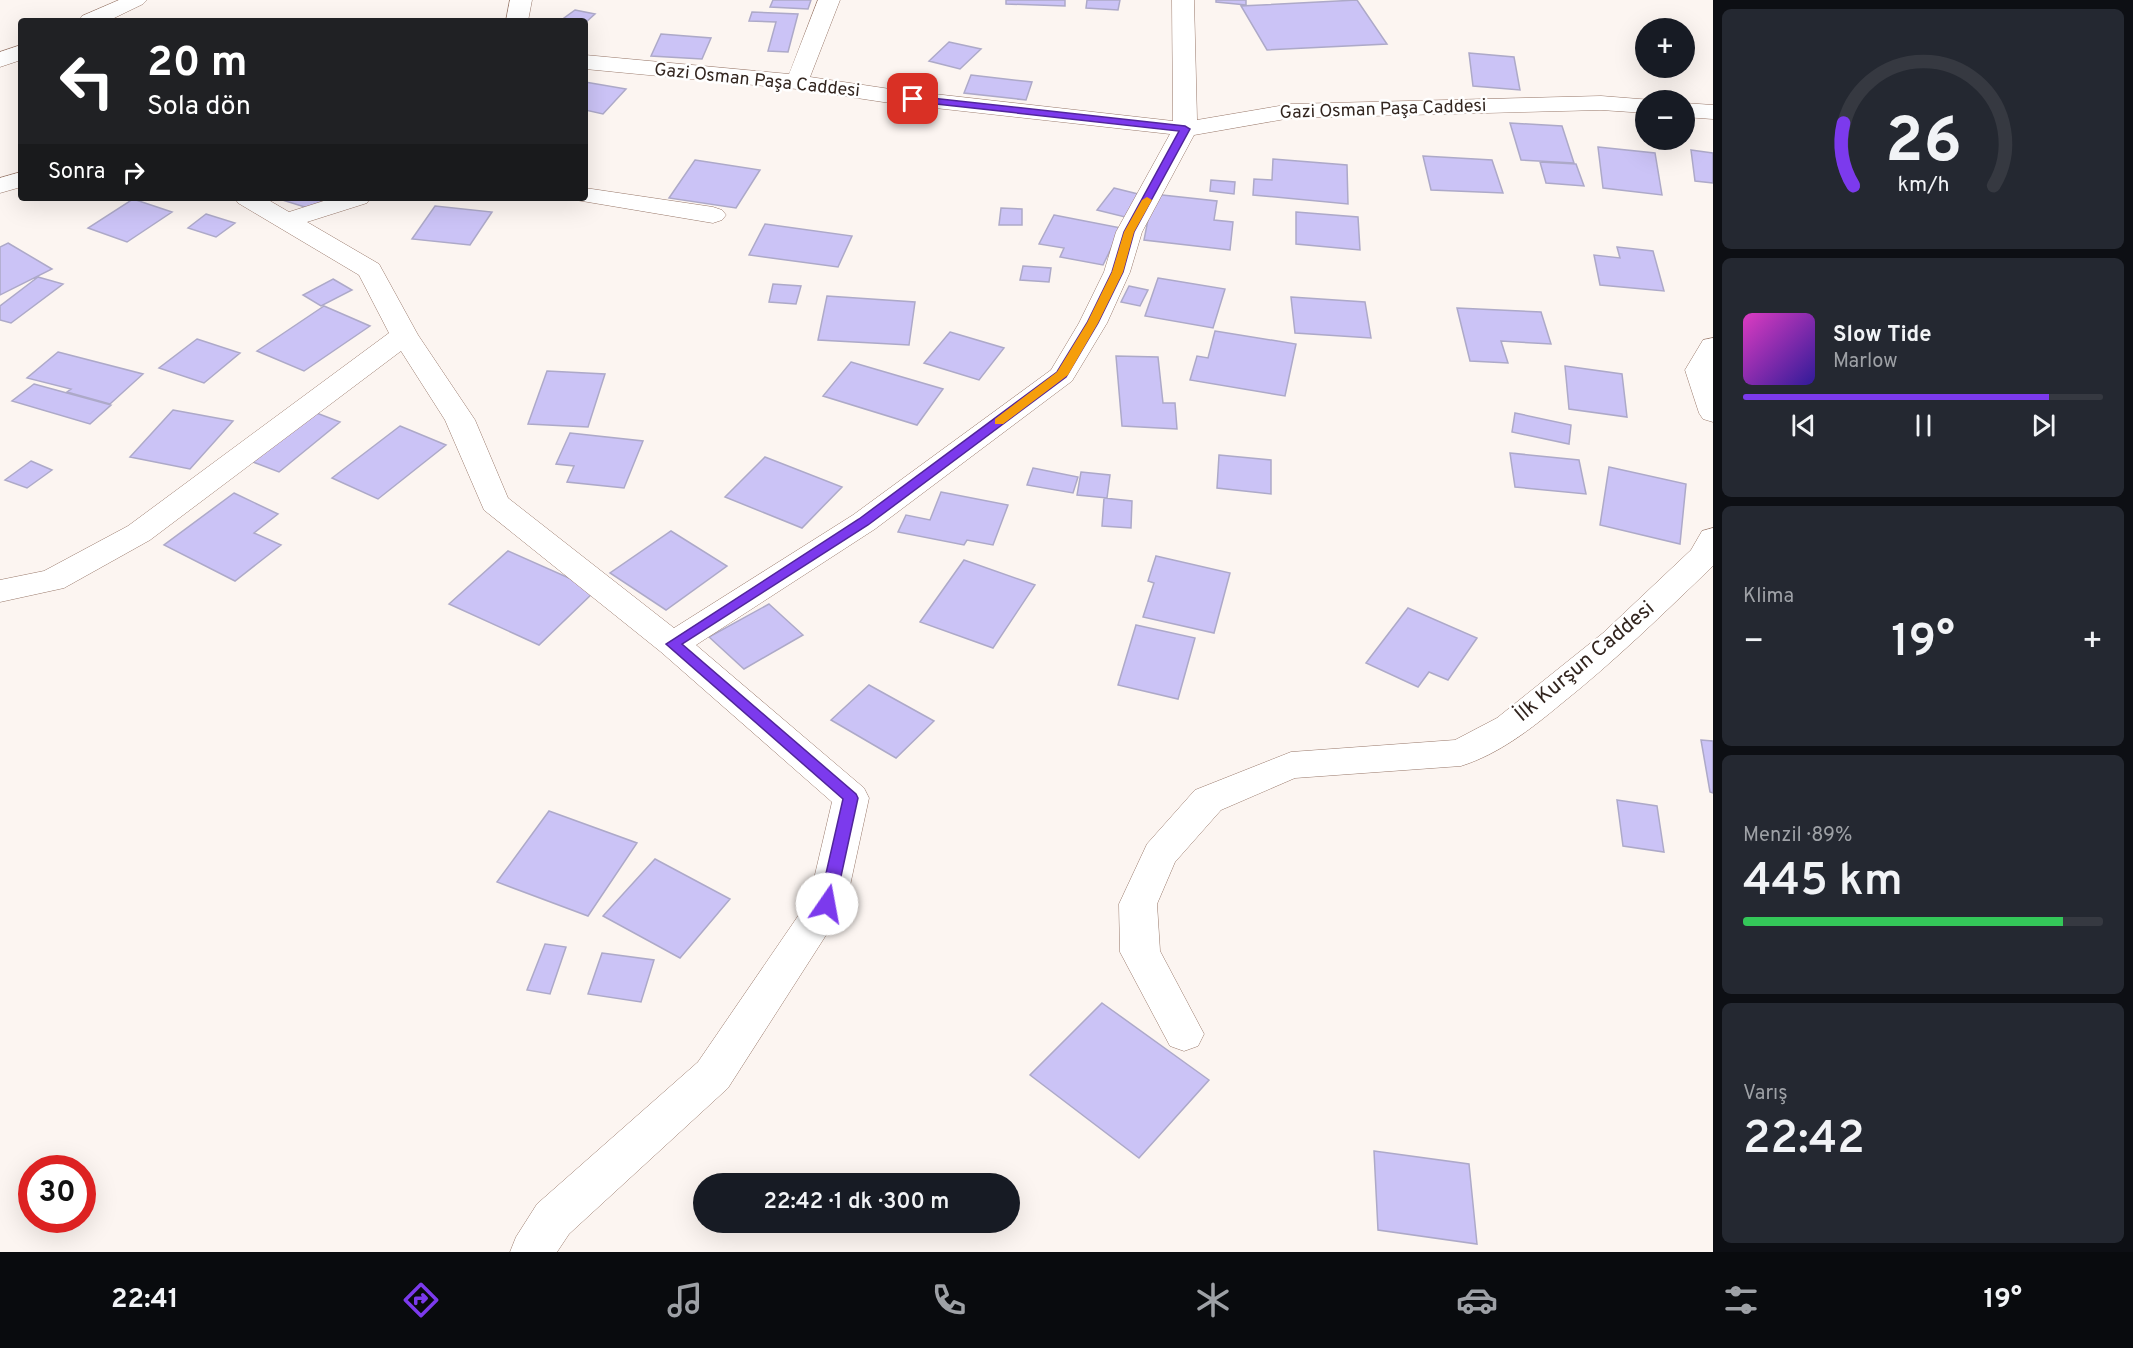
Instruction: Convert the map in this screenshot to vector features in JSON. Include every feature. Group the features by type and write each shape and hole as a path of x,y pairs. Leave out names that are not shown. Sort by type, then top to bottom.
{"street":[{"path":"97,18 136,0"},
{"path":"518,18 521,0"},
{"path":"797,82 829,0"},
{"path":"673,644 864,522 1062,375 1093,323 1117,272 1129,232 1185,129 1183,0"},
{"path":"0,60 18,53"},
{"name":"Gazi Osman Paşa Caddesi","path":"588,62 797,82 890,96 1185,129 1291,111 1601,103 1635,105"},
{"path":"1695,111 1713,112"},
{"path":"0,186 18,180"},
{"path":"588,195 713,215"},
{"path":"252,201 370,270 405,335 460,420 495,502 673,644 851,798 827,904 713,1075 553,1220 532,1252"},
{"path":"286,221 349,201"},
{"path":"0,591 53,580 139,533 405,335"},
{"path":"1713,345 1699,370 1713,413"},
{"name":"İlk Kurşun Caddesi","path":"1184,1034 1140,952 1138,904 1160,854 1208,800 1291,765 1461,753 1509,727 1615,641 1704,556 1713,538"}],"building":[{"path":"773,0 811,0 808,9 770,7"},
{"path":"1006,0 1065,0 1065,6 1006,4"},
{"path":"1087,0 1120,0 1118,10 1086,8"},
{"path":"1216,0 1246,0 1246,5 1216,2"},
{"path":"1357,0 1387,44 1267,50 1241,6"},
{"path":"575,10 595,14 588,20 588,18 564,18"},
{"path":"752,12 798,14 788,52 768,51 776,22 749,21"},
{"path":"661,34 711,38 702,59 651,56"},
{"path":"949,42 981,49 960,69 929,61"},
{"path":"1469,53 1514,57 1520,90 1473,86"},
{"path":"971,75 1032,82 1026,100 964,93"},
{"path":"588,83 626,89 603,114 588,111"},
{"path":"1510,123 1562,126 1574,163 1521,160"},
{"path":"1598,147 1655,153 1662,195 1603,188"},
{"path":"1691,150 1713,153 1713,183 1695,181"},
{"path":"1423,156 1492,160 1503,193 1431,190"},
{"path":"1273,159 1347,165 1348,204 1253,195 1254,179 1272,180"},
{"path":"695,160 760,170 736,208 669,198"},
{"path":"1540,162 1576,164 1584,186 1546,183"},
{"path":"1211,180 1235,182 1234,194 1210,191"},
{"path":"1114,188 1142,195 1125,217 1097,210"},
{"path":"1153,194 1217,201 1214,220 1233,222 1230,250 1144,240"},
{"path":"130,201 139,201 172,212 127,242 88,228"},
{"path":"286,201 322,201 311,209"},
{"path":"435,206 492,212 470,245 412,239"},
{"path":"1001,208 1022,209 1022,225 999,225"},
{"path":"1296,212 1358,217 1360,250 1296,244"},
{"path":"206,214 235,223 216,237 188,228"},
{"path":"1054,215 1121,228 1103,265 1060,257 1064,248 1039,244"},
{"path":"765,224 852,236 838,267 749,255"},
{"path":"8,243 52,269 0,295 0,247"},
{"path":"1617,247 1653,251 1664,291 1600,285 1594,255 1620,258"},
{"path":"1023,266 1051,268 1049,282 1020,280"},
{"path":"38,277 63,284 11,323 0,320 0,306"},
{"path":"1158,278 1225,289 1213,328 1145,316"},
{"path":"333,279 352,290 321,306 303,295"},
{"path":"773,284 801,286 796,304 769,302"},
{"path":"1129,286 1148,290 1140,306 1121,302"},
{"path":"827,296 915,302 909,345 818,340"},
{"path":"1291,297 1365,302 1371,338 1295,333"},
{"path":"324,306 370,326 304,371 257,351"},
{"path":"1457,308 1541,312 1551,344 1501,341 1508,363 1470,361"},
{"path":"1215,331 1296,344 1285,396 1190,380 1197,356 1208,358"},
{"path":"950,332 1004,348 979,380 924,363"},
{"path":"197,339 240,353 204,383 159,368"},
{"path":"58,352 143,374 110,404 67,392 71,389 27,378"},
{"path":"1116,356 1158,357 1163,403 1175,403 1177,429 1122,426"},
{"path":"851,362 943,389 917,425 823,396"},
{"path":"1565,366 1622,374 1627,417 1569,409"},
{"path":"547,371 605,374 588,427 528,424"},
{"path":"34,384 111,405 90,424 12,401"},
{"path":"173,410 233,421 190,469 130,457"},
{"path":"314,412 340,422 279,472 253,462"},
{"path":"1515,413 1571,425 1569,444 1512,432"},
{"path":"400,426 446,445 378,499 332,478"},
{"path":"570,433 643,441 624,488 567,482 574,466 556,464"},
{"path":"1510,453 1579,460 1586,494 1515,487"},
{"path":"1219,455 1271,460 1271,494 1217,488"},
{"path":"765,457 842,487 802,528 725,497"},
{"path":"31,461 52,470 27,488 5,480"},
{"path":"1609,467 1686,484 1680,544 1600,525"},
{"path":"1033,468 1078,477 1073,493 1027,485"},
{"path":"1081,472 1110,475 1107,498 1077,495"},
{"path":"941,492 1008,505 993,545 967,540 964,545 898,532 906,515 930,520"},
{"path":"234,493 278,514 254,533 281,545 235,581 164,545"},
{"path":"1104,498 1132,501 1131,528 1102,526"},
{"path":"671,531 727,566 666,610 610,573"},
{"path":"508,551 596,590 539,645 449,604"},
{"path":"1156,556 1230,573 1214,633 1143,617 1154,583 1148,581"},
{"path":"964,560 1035,585 993,648 920,622"},
{"path":"769,604 803,635 744,669 709,637"},
{"path":"1408,608 1477,638 1448,680 1429,672 1418,687 1366,663"},
{"path":"1136,625 1195,638 1178,699 1118,685"},
{"path":"869,685 934,721 896,758 831,720"},
{"path":"1701,740 1713,741 1713,793 1710,792"},
{"path":"1617,800 1657,806 1664,852 1623,846"},
{"path":"549,811 637,843 588,916 497,882"},
{"path":"655,859 730,899 680,958 603,916"},
{"path":"545,944 566,947 550,994 527,990"},
{"path":"602,953 654,960 641,1002 588,994"},
{"path":"1102,1003 1209,1080 1139,1158 1030,1075"},
{"path":"1374,1151 1469,1164 1477,1244 1378,1230"}],"slow traffic":[{"path":"999,421 1062,375 1093,323 1117,272 1129,232 1147,200"}],"route":[{"path":"827,904 851,798 673,644 864,522 1062,375 1093,323 1117,272 1129,232 1185,129 913,99"}]}
